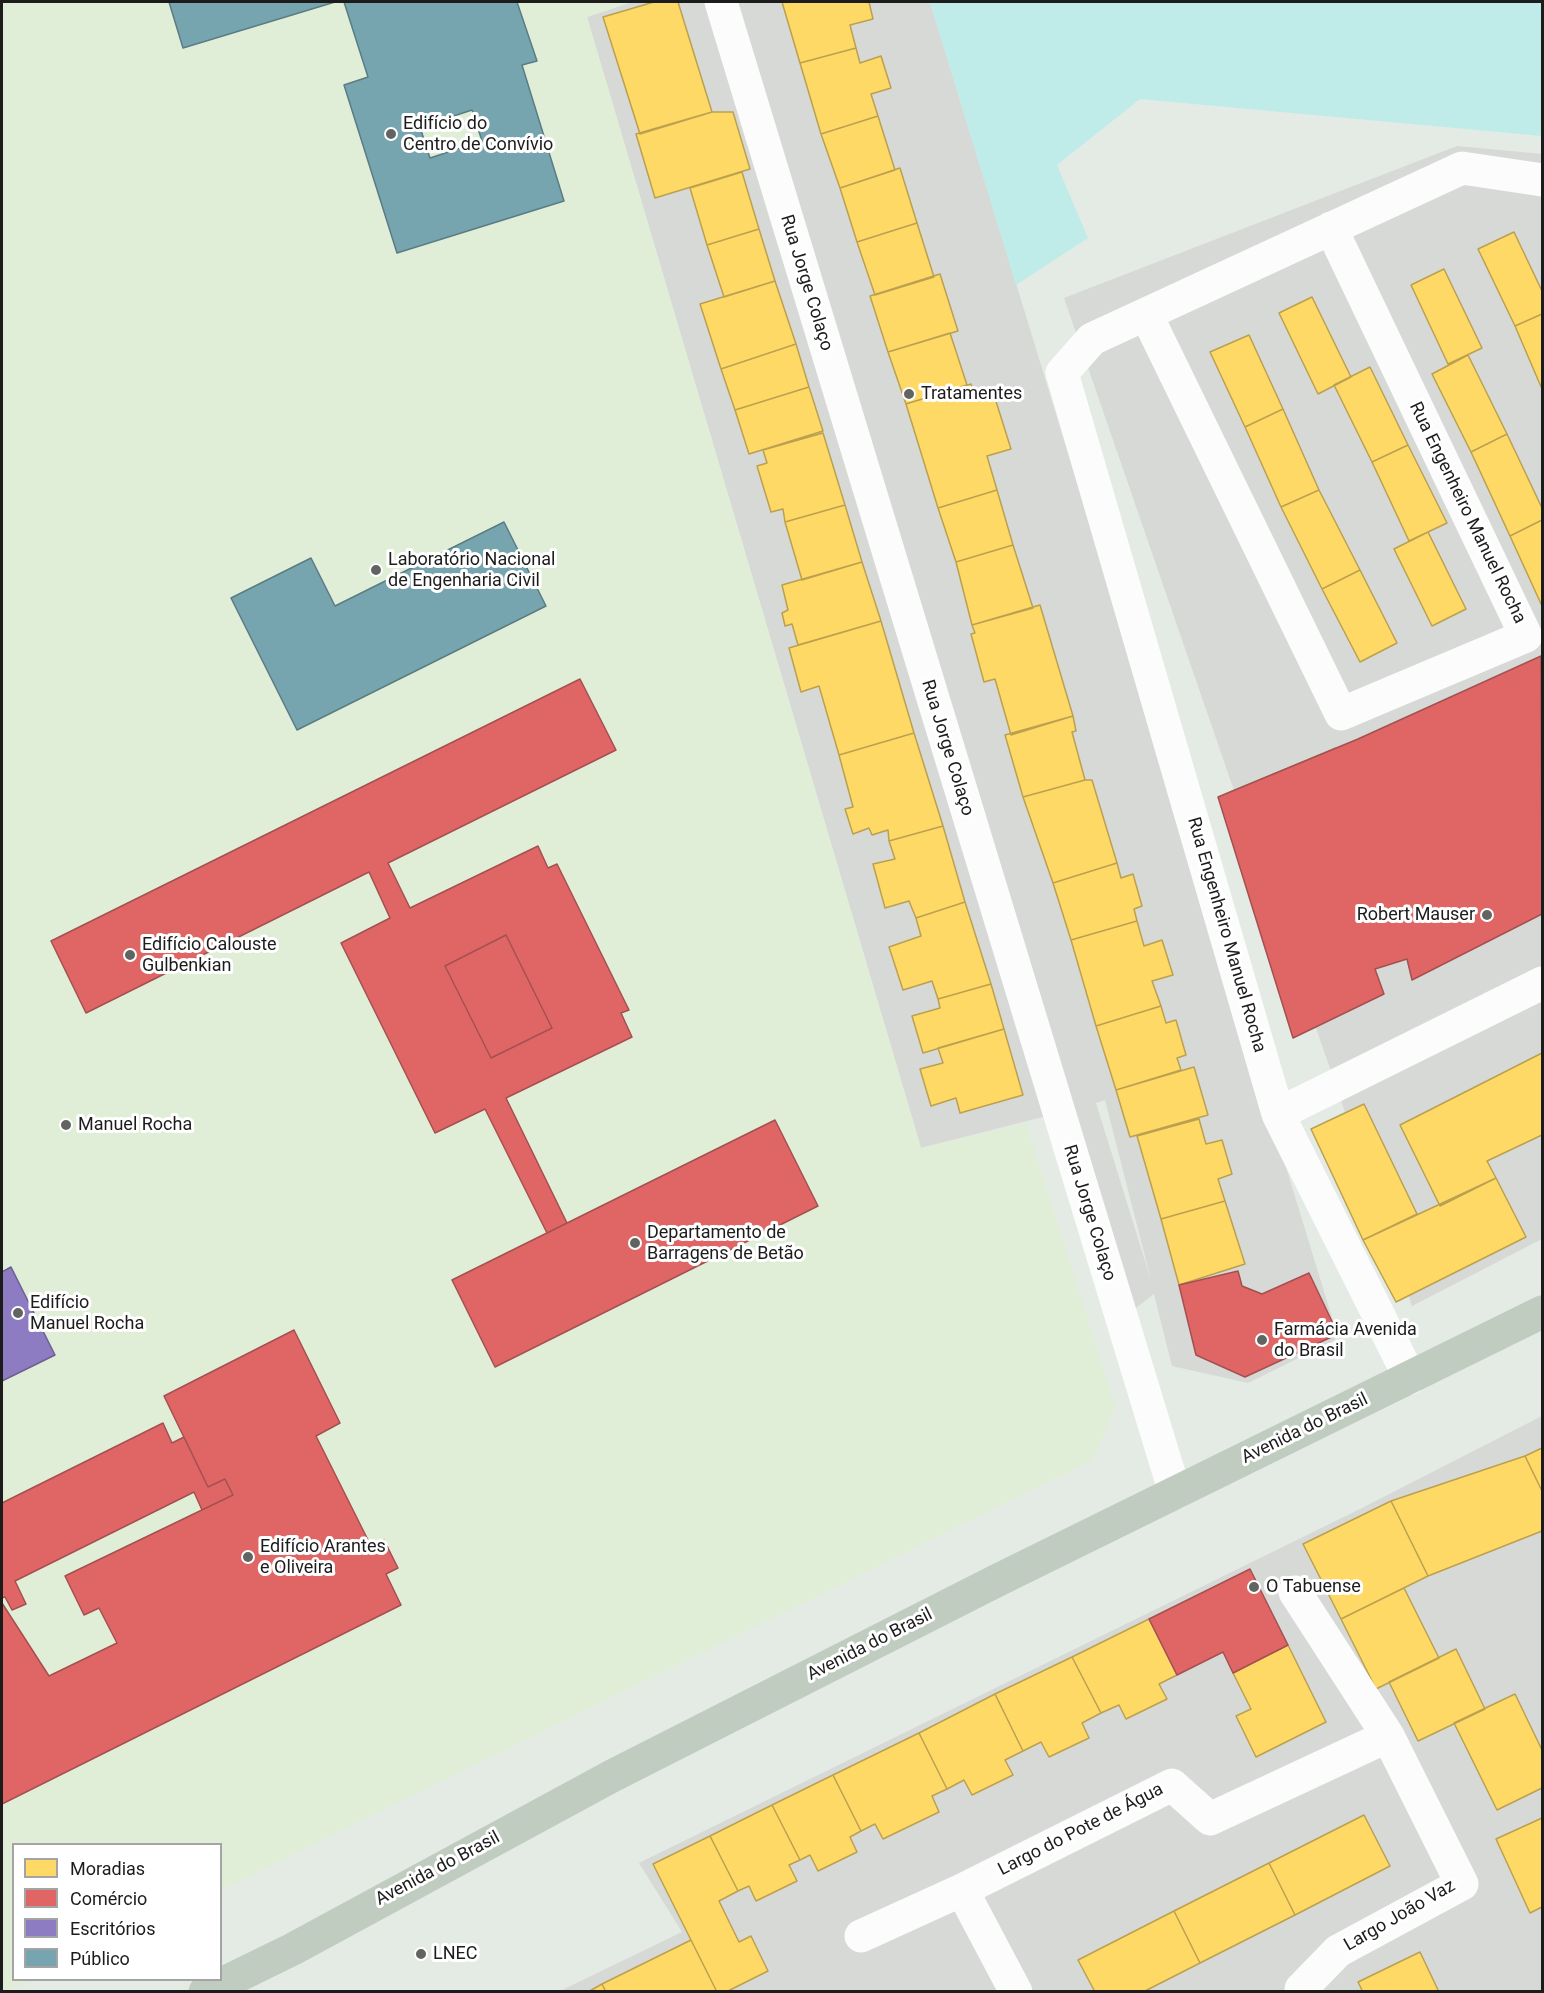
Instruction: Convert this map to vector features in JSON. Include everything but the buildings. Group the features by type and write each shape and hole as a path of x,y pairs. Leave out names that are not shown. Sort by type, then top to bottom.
{"main road":[{"name":"Avenida do Brasil","path":"205,1992 293,1948 604,1780 1175,1493 1542,1312"}],"street":[{"name":"Rua Jorge Colaço","path":"721,2 1175,1493"},
{"name":"Rua Engenheiro Manuel Rocha","path":"1410,1378 1278,1114 1062,373 1092,339 1462,168 1542,180"},
{"name":"Rua Engenheiro Manuel Rocha","path":"1146,314 1341,714 1526,636 1331,228"},
{"path":"1278,1114 1542,983"},
{"path":"1295,1592 1388,1736"},
{"name":"Largo do Pote de Água","path":"861,1936 962,1890 1172,1785 1210,1819 1388,1736"},
{"name":"Largo João Vaz","path":"1300,1991 1338,1951 1462,1884 1388,1736"},
{"path":"962,1890 1016,1992"},
{"path":"249,1992 268,1967 293,1948"}],"shaded area":[{"name":"Laboratório Nacional de Engenharia Civil","path":"2,2 632,2 587,17 921,1148 1026,1123 1115,1406 1093,1460 222,1890 222,1843 12,1843 12,1981 29,1981 2,1992"},
{"path":"632,2 930,2 1337,1334 1335,1340 1248,1383 1172,1366 1154,1294 1132,1311 1070,1110 921,1148 587,17","holes":["1105,1100 1150,1277 1096,1103"]},
{"path":"930,2 1542,2 1542,136 1140,99 1057,165 1088,238 1016,285"},
{"path":"1457,146 1542,154 1542,1239 1412,1306 1064,298"},
{"path":"1542,1416 1542,1991 558,1992 682,1932 639,1863 1360,1509"}],"place":[{"name":"Edifício do Centro de Convívio","path":"391,134"},
{"name":"Tratamentes","path":"909,394"},
{"name":"Laboratório Nacional de Engenharia Civil","path":"376,570"},
{"name":"Robert Mauser","path":"1487,915"},
{"name":"Edifício Calouste Gulbenkian","path":"130,955"},
{"name":"Manuel Rocha","path":"66,1125"},
{"name":"Departamento de Barragens de Betão","path":"635,1243"},
{"name":"Edifício Manuel Rocha","path":"18,1313"},
{"name":"Farmácia Avenida do Brasil","path":"1262,1340"},
{"name":"Edifício Arantes e Oliveira","path":"248,1557"},
{"name":"O Tabuense","path":"1254,1587"},
{"name":"LNEC","path":"421,1954"}]}
